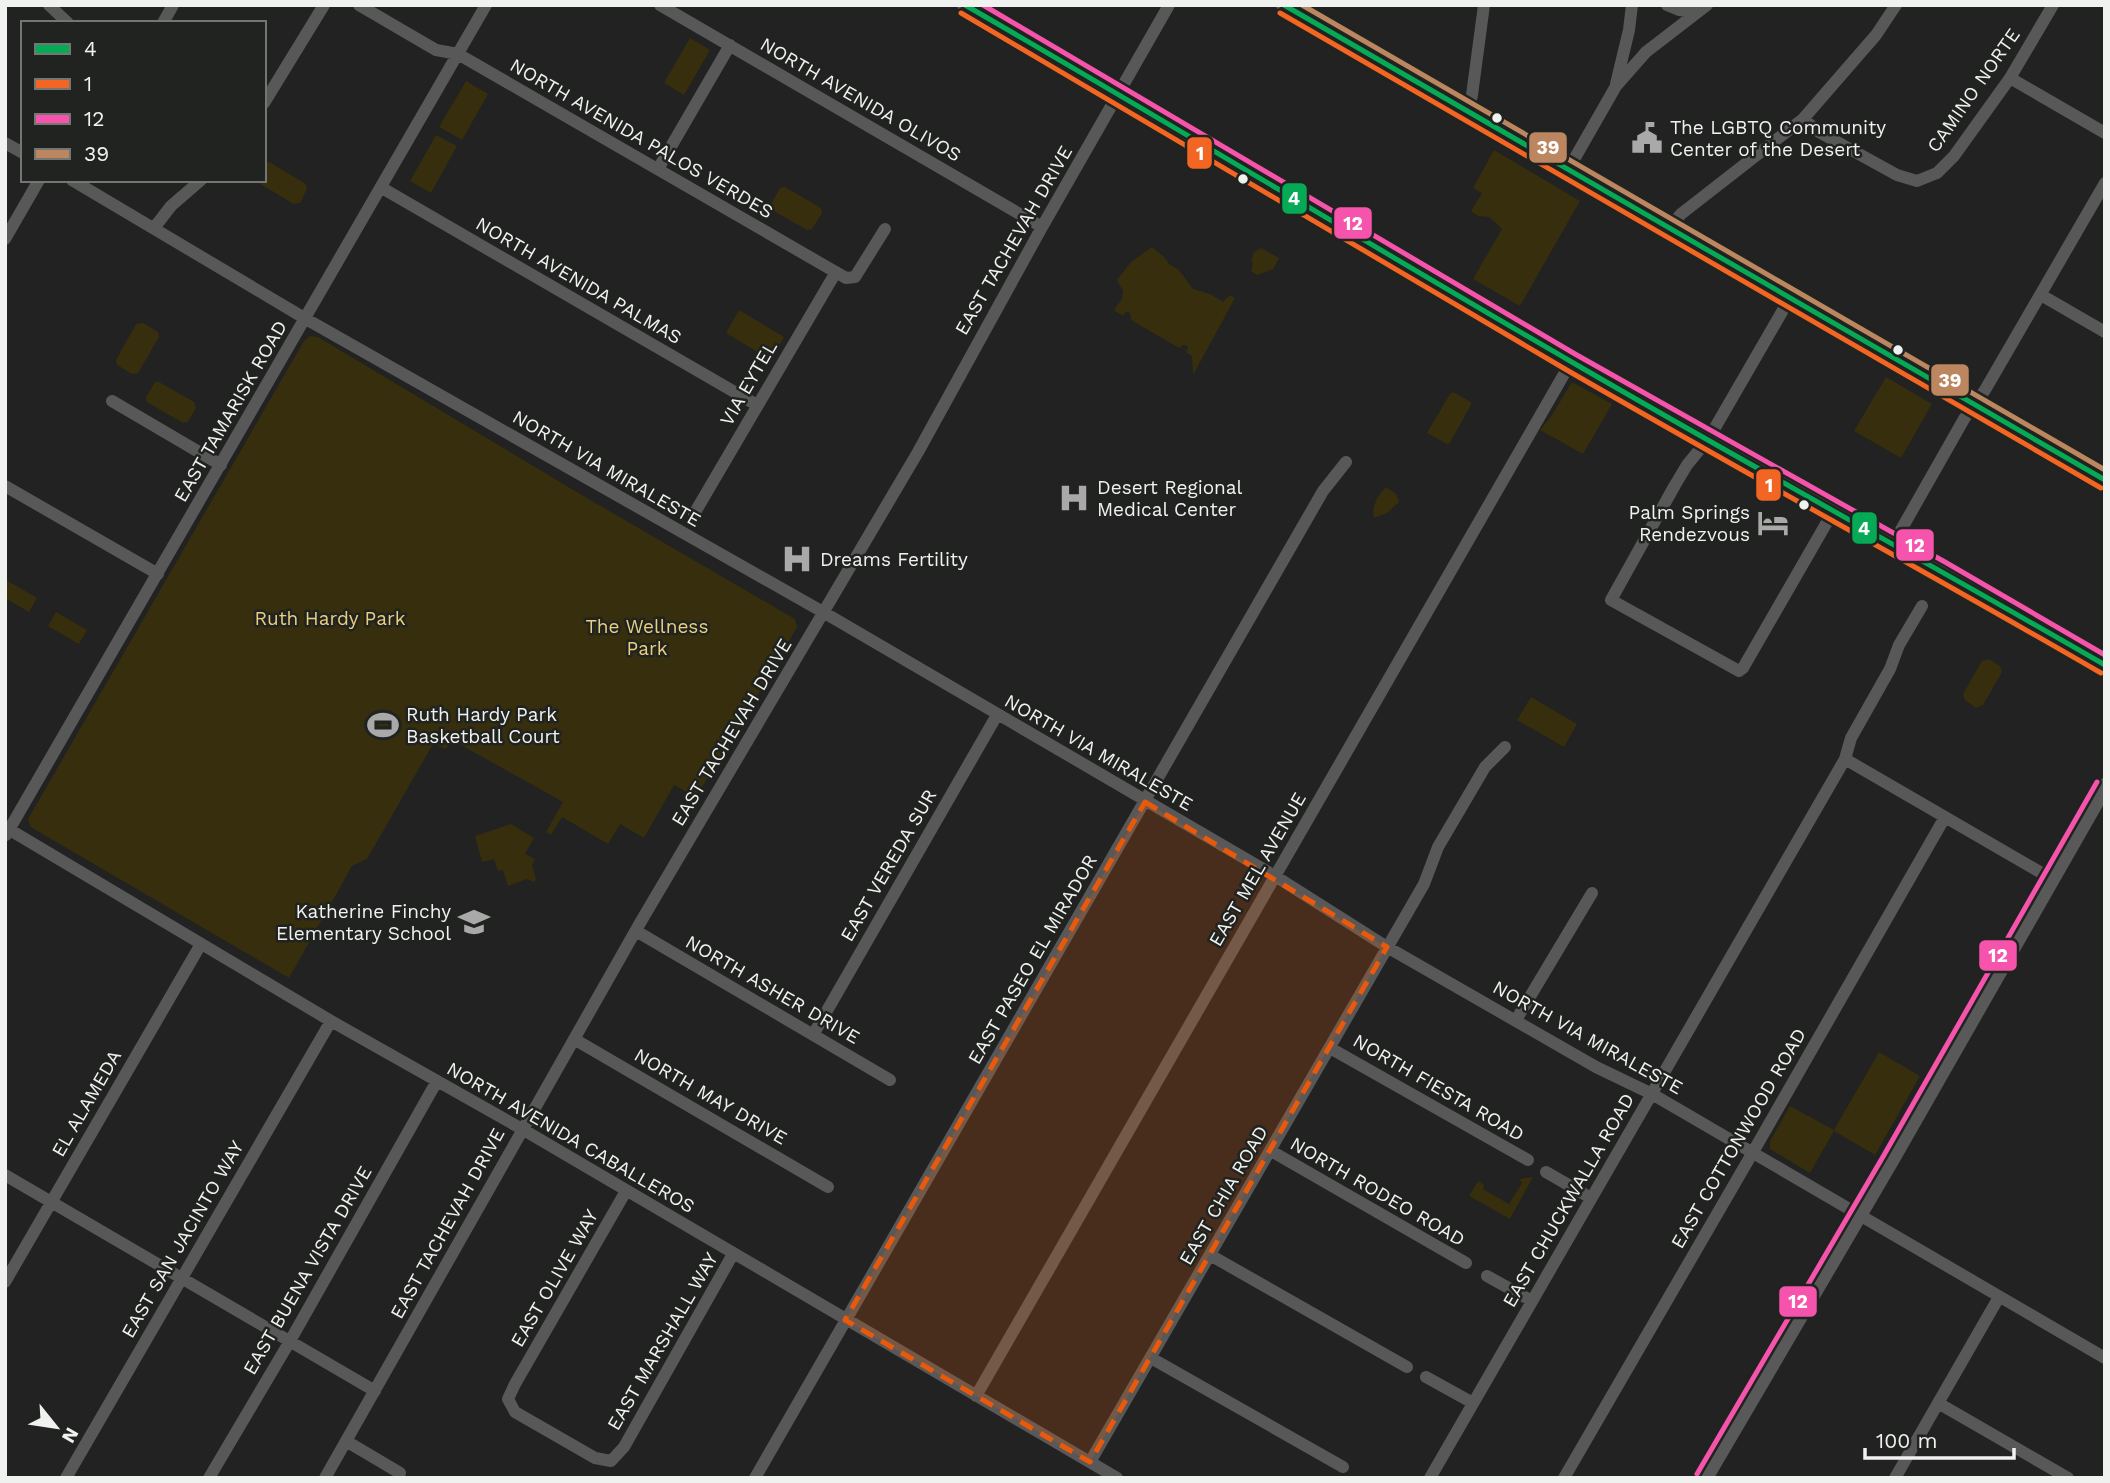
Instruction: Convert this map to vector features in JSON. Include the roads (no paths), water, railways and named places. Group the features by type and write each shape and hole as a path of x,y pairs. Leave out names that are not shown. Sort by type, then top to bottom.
{"main road":[{"path":"965,5 1572,362 2105,665"},
{"path":"1284,5 2105,480"},
{"path":"1705,1478 2105,786"}],"street":[{"path":"50,5 66,21"},
{"path":"164,21 173,5"},
{"path":"266,100 324,5"},
{"name":"NORTH AVENIDA PALOS VERDES","path":"359,5 436,50 458,54 836,272"},
{"name":"EAST TAMARISK ROAD","path":"7,831 486,5"},
{"name":"NORTH AVENIDA OLIVOS","path":"660,5 1042,227"},
{"name":"EAST TACHEVAH DRIVE","path":"326,1478 636,931 952,392 972,351 1169,5"},
{"path":"1468,112 1484,5"},
{"path":"1616,86 1632,5"},
{"path":"1667,5 1679,10 1702,9"},
{"path":"1668,229 1681,214 1803,119 1876,35 1896,5"},
{"name":"CAMINO NORTE","path":"1803,119 1819,132 1897,175 1917,181 1937,173 1954,156 2010,78 2053,5"},
{"path":"1568,170 1616,86 1646,52 1702,9"},
{"path":"658,169 730,45"},
{"path":"2010,78 2105,133"},
{"path":"5,143 21,148"},
{"path":"5,239 38,182"},
{"name":"NORTH VIA MIRALESTE","path":"75,182 306,319 823,612 1275,876 1387,947 1596,1067 1652,1094 2105,1358"},
{"path":"154,228 171,206 199,182"},
{"path":"1893,544 2105,183"},
{"name":"NORTH AVENIDA PALMAS","path":"382,188 757,405"},
{"path":"836,272 846,278 855,277 885,229"},
{"name":"VIA EYTEL","path":"694,514 836,272"},
{"path":"2040,295 2105,332"},
{"path":"1790,298 1709,438 1675,485 1611,600 1739,671 1833,510"},
{"name":"EAST MEL AVENUE","path":"976,1396 1572,362"},
{"path":"112,401 221,465"},
{"name":"EAST PASEO EL MIRADOR","path":"755,1478 1323,491 1346,462"},
{"path":"5,486 158,574"},
{"name":"EAST CHUCKWALLA ROAD","path":"1430,1478 1845,759 1851,738 1922,606"},
{"name":"EAST VEREDA SUR","path":"813,1035 997,715"},
{"name":"EAST CHIA ROAD","path":"1090,1462 1424,884 1441,842 1485,767 1505,747"},
{"path":"1845,759 2052,879"},
{"name":"EAST COTTONWOOD ROAD","path":"1564,1478 1945,817"},
{"name":"NORTH AVENIDA CABALLEROS","path":"7,831 1117,1478"},
{"path":"1516,1020 1592,893"},
{"name":"NORTH ASHER DRIVE","path":"636,931 890,1080"},
{"name":"EL ALAMEDA","path":"5,1282 201,944"},
{"name":"EAST SAN JACINTO WAY","path":"66,1478 331,1021"},
{"name":"NORTH MAY DRIVE","path":"574,1039 828,1187"},
{"name":"NORTH FIESTA ROAD","path":"1330,1048 1528,1160"},
{"name":"EAST BUENA VISTA DRIVE","path":"209,1478 437,1081"},
{"name":"NORTH RODEO ROAD","path":"1271,1152 1466,1264"},
{"path":"1546,1172 1591,1198"},
{"path":"5,1175 375,1391"},
{"name":"EAST OLIVE WAY","path":"624,1447 611,1461 595,1458 515,1412 508,1399 626,1191"},
{"name":"EAST MARSHALL WAY","path":"624,1447 733,1254"},
{"path":"1210,1255 1407,1367"},
{"path":"1487,1276 1532,1301"},
{"path":"1895,1478 1999,1297"},
{"path":"1151,1358 1342,1467"},
{"path":"1426,1377 1474,1403"},
{"path":"1938,1402 2068,1478"},
{"path":"346,1441 400,1473"}],"place":[{"name":"The LGBTQ Community Center of the Desert","path":"1647,138"},
{"name":"Desert Regional Medical Center","path":"1074,498"},
{"name":"Palm Springs Rendezvous","path":"1773,523"},
{"name":"Dreams Fertility","path":"797,559"},
{"name":"Ruth Hardy Park Basketball Court","path":"383,725"},
{"name":"Katherine Finchy Elementary School","path":"474,922"}],"park label":[{"name":"Ruth Hardy Park","path":"330,618"},
{"name":"The Wellness Park","path":"647,637"}]}
